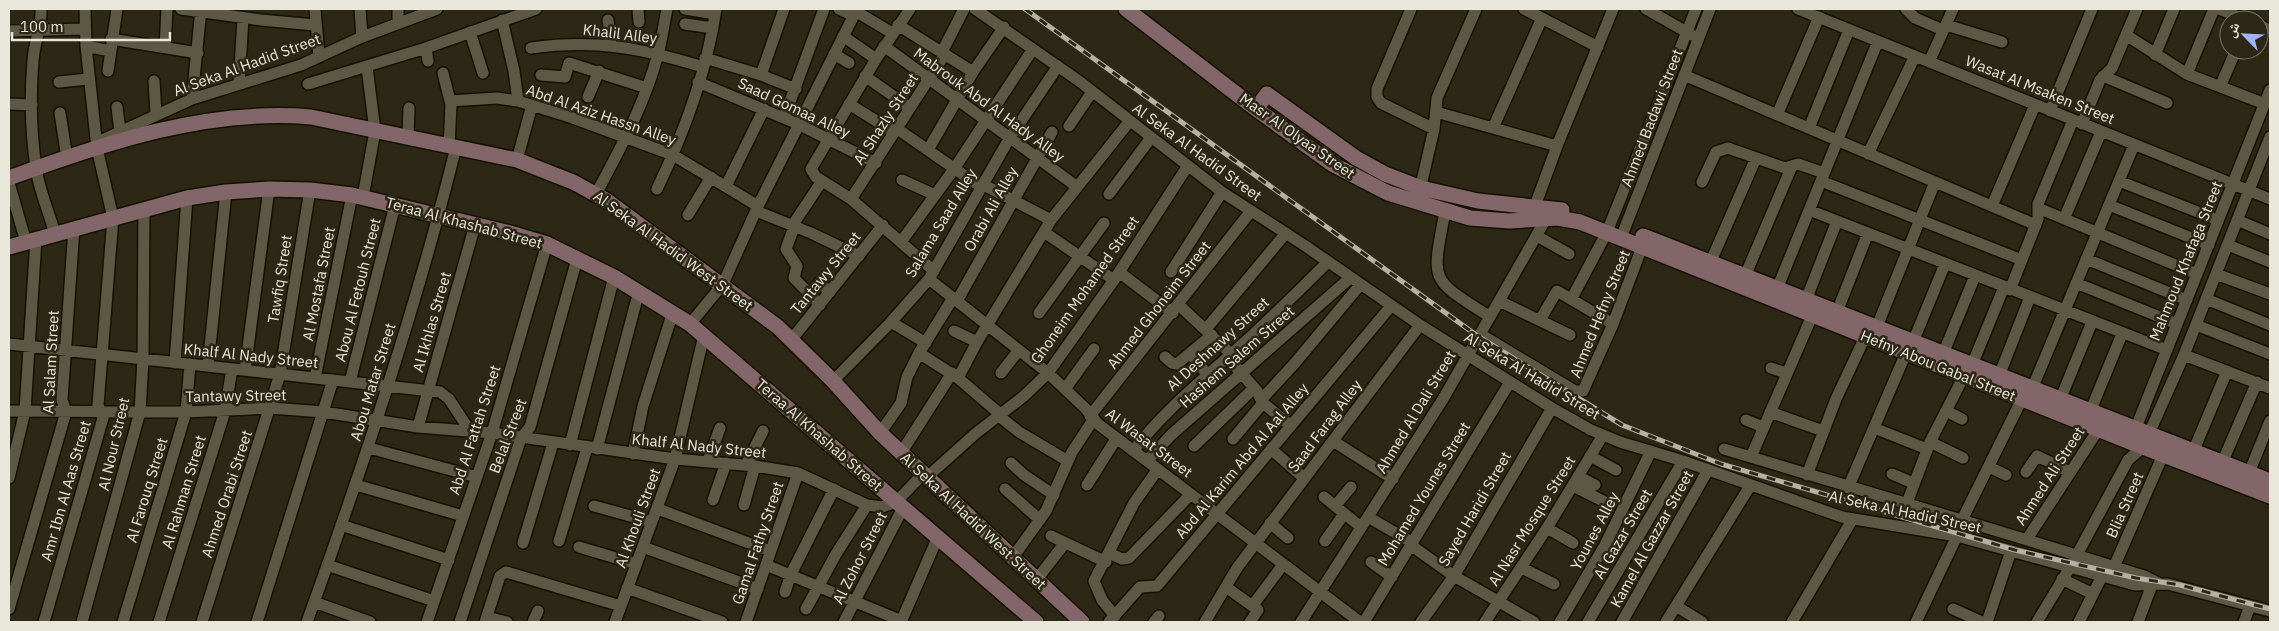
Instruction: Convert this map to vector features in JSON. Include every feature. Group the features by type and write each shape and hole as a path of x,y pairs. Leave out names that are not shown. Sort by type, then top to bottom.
{"street":[{"path":"41,9 40,30 35,41 33,59 32,105 36,168 55,234"},
{"name":"Amr Ibn Al Aas Street","path":"44,622 103,418 98,404 113,218 97,145 88,79 84,9"},
{"path":"108,71 111,39 117,9"},
{"path":"165,47 167,9"},
{"path":"181,9 201,10 242,18 261,14 316,25"},
{"path":"315,9 319,58"},
{"path":"360,9 362,37"},
{"path":"398,9 398,23"},
{"path":"308,84 426,48 536,9"},
{"path":"638,9 639,22"},
{"path":"596,194 626,138 647,88 658,54 667,9"},
{"path":"657,189 673,155 698,82 716,11 685,9"},
{"path":"762,75 784,9"},
{"path":"784,118 824,9"},
{"path":"839,9 856,12 895,29 944,53 973,72"},
{"path":"828,139 865,76 910,9"},
{"name":"Al Shazly Street","path":"851,199 928,80 944,53 964,9"},
{"name":"Al Seka Al Hadid Street","path":"976,9 1058,66 1150,139 1222,192 1286,233 1420,326 1552,408 1603,435 1852,520 1957,536 2134,585 2155,584 2270,611"},
{"name":"Masr Al Olyaa Street","path":"1126,9 1256,109 1344,172 1388,193 1444,212 1489,220 1510,221 1533,212 1579,213 1616,230"},
{"path":"1411,9 1377,89 1377,97 1381,103 1434,129"},
{"path":"1417,203 1443,80 1476,9"},
{"path":"1524,9 1598,47"},
{"path":"1533,212 1557,146 1613,9"},
{"path":"1646,9 1699,39"},
{"name":"Ahmed Badawi Street","path":"1616,230 1696,9"},
{"name":"Ahmed Badawi Street","path":"1616,230 1684,75 1710,9"},
{"name":"Wasat Al Msaken Street","path":"1798,9 2270,199"},
{"path":"1906,9 1915,18 1944,28 2002,42"},
{"path":"1929,62 1953,9"},
{"path":"2050,111 2092,9"},
{"path":"1906,503 1928,446 1968,371 2022,260 2036,225 2039,215 2038,208 2077,122 2103,76 2112,68 2137,9"},
{"path":"2155,55 2174,9"},
{"path":"2187,74 2214,9"},
{"path":"192,99 201,10"},
{"name":"Al Seka Al Hadid Street","path":"97,145 120,131 192,99 319,58 362,37 432,10"},
{"path":"690,324 723,284 798,124 856,12"},
{"path":"1777,115 1819,17"},
{"path":"239,84 242,18"},
{"path":"1493,128 1542,18"},
{"path":"502,20 514,71 518,101"},
{"path":"608,20 611,45"},
{"path":"685,24 713,28"},
{"path":"928,150 973,72 1004,27"},
{"path":"9,31 85,29"},
{"path":"1809,128 1849,30"},
{"path":"470,32 484,73"},
{"path":"844,36 876,59"},
{"path":"2126,36 2187,74 2265,104"},
{"path":"111,39 198,53"},
{"path":"1777,289 1878,41"},
{"name":"Khalil Alley","path":"531,48 567,43 611,45 762,75 796,89"},
{"path":"86,46 110,52"},
{"name":"Mabrouk Abd Al Hady Alley","path":"884,46 928,80 1076,186"},
{"path":"426,48 428,61"},
{"path":"901,242 954,169 984,120 1033,49"},
{"path":"834,54 848,63"},
{"path":"1868,154 1915,56"},
{"path":"2220,87 2232,60"},
{"path":"541,76 566,77 567,63 647,88"},
{"name":"Salama Saad Alley","path":"832,381 891,322 932,275 1009,138 1058,66"},
{"name":"Al Mostafa Street","path":"316,378 375,131 367,67"},
{"name":"Abou Matar Street","path":"307,622 369,448 439,216 453,147 450,101 443,72"},
{"path":"588,98 599,72"},
{"path":"1684,75 2036,225"},
{"path":"865,76 910,108"},
{"path":"2103,76 2166,104"},
{"path":"59,82 88,79"},
{"path":"154,82 156,114"},
{"name":"Saad Gomaa Alley","path":"698,82 798,124 876,163"},
{"name":"Mahmoud Khafaga Street","path":"2139,438 2167,350 2270,90"},
{"path":"1068,126 1092,92"},
{"name":"Masr Al Olyaa Street","path":"1256,109 1266,94 1356,158 1385,174 1421,188 1533,212 1547,217 1616,230"},
{"name":"Abd Al Aziz Hassn Alley","path":"450,101 497,98 518,101 673,155 726,186 757,209 859,256"},
{"path":"9,104 32,105"},
{"path":"849,104 928,150 954,169 981,185 1051,220"},
{"path":"517,160 532,105"},
{"path":"1992,206 2035,105"},
{"path":"117,107 120,131"},
{"path":"408,138 409,108"},
{"path":"726,186 764,109"},
{"path":"1436,112 1557,146"},
{"path":"60,113 67,158"},
{"name":"Al Seka Al Hadid West Street","path":"9,178 67,158 97,145 209,122 277,114 312,117 517,160 542,168 596,194 723,284 792,339 901,454 1082,622"},
{"path":"901,454 977,342 1051,220 1076,186 1129,122"},
{"name":"Orabi Ali Alley","path":"880,433 901,402 907,377 922,348 955,299 1052,132"},
{"path":"2064,219 2101,132"},
{"path":"2037,622 2077,555 2184,355 2249,191 2266,159 2270,138"},
{"name":"Al Wasat Street","path":"828,139 812,169 812,174 851,199 883,225 955,299 1048,373 1116,440 1158,469 1282,566 1360,622"},
{"path":"1109,194 1150,139"},
{"path":"1962,520 2027,394 2134,145"},
{"path":"1702,182 1713,157 1722,149 1734,149 1785,168 1802,164 1823,177 1920,220 2022,260"},
{"path":"1708,268 1756,158"},
{"path":"1745,276 1792,166"},
{"name":"Ghoneim Mohamed Street","path":"925,476 1048,373 1116,276 1187,167"},
{"path":"688,215 710,177"},
{"path":"902,180 935,195"},
{"path":"822,181 793,226 786,248 797,266 794,278 828,299"},
{"path":"2119,181 2218,220"},
{"path":"1806,475 1822,432 1871,335 1935,182"},
{"path":"9,183 31,240 30,347 25,411 9,478"},
{"path":"245,370 270,189"},
{"name":"Teraa Al Khashab Street","path":"9,247 187,198 226,192 270,189 310,190 358,196 547,244 640,291 690,324 900,505 937,540 1036,622"},
{"name":"Tawfiq Street","path":"280,374 310,190"},
{"path":"208,366 226,192"},
{"path":"1171,272 1222,192"},
{"path":"176,363 187,198"},
{"name":"Abou Al Fetouh Street","path":"350,382 395,205"},
{"path":"2109,205 2208,245"},
{"path":"2038,208 2197,274"},
{"name":"Al Nour Street","path":"82,622 140,412 143,359 144,209"},
{"path":"1809,210 2167,350"},
{"name":"Ahmed Ghoneim Street","path":"1012,557 1040,520 1054,494 1068,461 1092,418 1251,211"},
{"path":"1444,212 1436,267 1441,282 1447,289 1490,317"},
{"name":"Ahmed Al Dali Street","path":"1301,622 1393,479 1468,355 1547,217"},
{"path":"2237,220 2270,234"},
{"path":"1806,300 1837,221"},
{"path":"1039,313 1104,223"},
{"name":"Al Ikhlas Street","path":"418,427 476,225"},
{"name":"Tantawy Street","path":"792,339 828,299 883,225"},
{"name":"Al Salam Street","path":"9,609 66,412 62,400 74,228"},
{"path":"1572,298 1616,230"},
{"name":"Hefny Abou Gabal Street","path":"1616,230 1642,247 1708,268 1745,276 1836,312 1871,335"},
{"name":"Hefny Abou Gabal Street","path":"1616,230 1708,268 1812,316 1910,348 2027,394 2098,430 2193,452 2270,481"},
{"path":"1044,232 1080,256 1176,309 1209,332 1254,388 1262,402 1291,426"},
{"path":"1165,357 1174,364 1190,353 1209,332 1286,233"},
{"path":"1836,312 1868,233"},
{"path":"1537,236 1569,254"},
{"name":"Abd Al Fattah Street","path":"427,622 492,433 547,244"},
{"path":"2228,245 2270,262"},
{"name":"Ahmed Hefny Street","path":"1480,334 1579,392 1586,388 1642,247"},
{"name":"Belal Street","path":"460,622 520,438 530,427 577,259"},
{"path":"2086,259 2187,300"},
{"name":"Al Deshnawy Street","path":"1133,451 1150,428 1328,262"},
{"path":"1848,488 1945,264"},
{"path":"2216,274 2270,294"},
{"path":"1943,354 1975,276"},
{"path":"570,445 614,277"},
{"name":"Hashem Salem Street","path":"1147,461 1171,434 1350,278"},
{"path":"819,283 828,299"},
{"path":"2076,283 2177,324"},
{"path":"1233,439 1360,285"},
{"path":"559,541 592,449 640,291"},
{"path":"1540,320 1556,291 1572,298 1613,324"},
{"path":"1999,376 2030,298"},
{"path":"2206,299 2270,325"},
{"path":"1499,300 1570,335"},
{"name":"Abd Al Karim Abd Al Aal Alley","path":"1112,619 1140,587 1157,586 1392,306"},
{"path":"633,454 643,406 673,312"},
{"path":"1751,457 1812,316"},
{"path":"891,322 1019,432 1068,461"},
{"path":"2060,400 2092,322"},
{"path":"2196,325 2270,354"},
{"name":"Saad Farag Alley","path":"1206,622 1226,587 1270,523 1420,326"},
{"path":"954,331 977,342"},
{"path":"2090,412 2122,334"},
{"name":"Al Khouli Street","path":"615,622 675,459 704,336"},
{"name":"Khalf Al Nady Street","path":"9,344 428,390 445,395 470,431"},
{"name":"Hefny Abou Gabal Street","path":"1910,348 1943,354 1968,371 1999,376 2027,394 2060,400 2090,412 2139,438 2163,455 2270,496"},
{"path":"1065,390 1094,349"},
{"path":"1001,372 1019,350"},
{"path":"1190,353 1207,374"},
{"path":"2184,355 2270,388"},
{"name":"Al Farouq Street","path":"123,622 186,412 190,364"},
{"path":"1771,368 1786,374"},
{"name":"Al Rahman Street","path":"159,622 225,411 232,369"},
{"path":"2193,452 2227,371"},
{"name":"Ahmed Orabi Street","path":"202,622 280,374"},
{"path":"257,622 333,380"},
{"name":"Mohamed Younes Street","path":"1364,622 1510,382"},
{"path":"2222,463 2257,382"},
{"path":"1194,446 1254,388"},
{"name":"Tantawy Street","path":"9,411 186,412 270,408 324,412 418,427 492,433"},
{"name":"Sayed Haridi Street","path":"1421,622 1454,576 1552,408"},
{"path":"1946,411 1962,419"},
{"path":"1770,412 1822,432"},
{"path":"1746,420 1763,427"},
{"path":"2249,473 2270,421"},
{"path":"708,461 720,428"},
{"path":"1874,428 1963,458"},
{"name":"Ahmed Ali Street","path":"2028,540 2098,430"},
{"path":"744,505 751,465 763,431"},
{"name":"Khalf Al Nady Street","path":"492,433 592,449 675,459 726,462 798,473 867,505 882,507 900,505"},
{"name":"Al Nasr Mosque Street","path":"1486,622 1522,568 1603,435"},
{"path":"1087,485 1116,440"},
{"path":"1333,441 1393,479"},
{"path":"522,544 553,443"},
{"path":"369,448 477,477"},
{"path":"1272,449 1304,478"},
{"name":"Al Seka Al Hadid Street","path":"1724,449 1848,488 1906,503 2077,555 2144,576 2155,584"},
{"name":"Younes Alley","path":"1560,622 1605,546 1651,451"},
{"name":"Blia Street","path":"2114,567 2163,455"},
{"path":"1590,456 1616,470"},
{"path":"2026,472 2037,456 2070,472"},
{"name":"Al Gazar Street","path":"1588,622 1683,461"},
{"path":"713,500 726,462"},
{"path":"1011,463 1024,475 1054,494"},
{"path":"1989,467 2006,475"},
{"path":"1112,619 1094,583 1134,503 1158,469"},
{"name":"Kamel Al Gazzar Street","path":"1622,622 1708,470"},
{"name":"Gamal Fathy Street","path":"746,622 798,473"},
{"path":"1892,474 1913,483"},
{"name":"Al Zohor Street","path":"844,622 900,505 925,476"},
{"path":"1576,481 1595,485"},
{"path":"1576,481 1602,501"},
{"path":"356,484 463,516"},
{"path":"1666,622 1750,486"},
{"path":"1335,506 1350,487"},
{"path":"785,592 791,574 834,489"},
{"path":"1005,489 1040,520"},
{"path":"1051,536 1065,543 1107,557 1129,558 1191,494"},
{"path":"1324,497 1362,527"},
{"path":"806,609 867,505"},
{"path":"594,506 652,522"},
{"path":"658,508 770,551"},
{"path":"1325,541 1344,514"},
{"path":"1368,517 1412,544 1454,576 1534,622"},
{"path":"1792,622 1852,520"},
{"path":"1270,523 1288,538"},
{"path":"341,525 448,560"},
{"path":"1547,528 1573,542"},
{"path":"1916,622 1957,536"},
{"path":"766,565 901,621 937,540"},
{"path":"1037,580 1065,543"},
{"path":"580,547 636,564"},
{"path":"643,547 758,588"},
{"path":"1986,622 2011,551"},
{"path":"1370,562 1392,577"},
{"path":"327,565 434,601"},
{"path":"1252,605 1282,566"},
{"path":"1522,568 1554,584"},
{"path":"507,622 486,620 500,576 506,572 621,606"},
{"path":"2079,622 2102,576"},
{"path":"2062,579 2093,594"},
{"path":"2138,622 2155,584"},
{"path":"1226,587 1259,611 1250,622"},
{"path":"627,588 722,622"},
{"path":"314,602 370,622"},
{"path":"1676,606 1702,622"},
{"path":"2244,622 2250,606"},
{"path":"1953,608 1982,622"}],"railway":[{"path":"1025,9 1479,337 1622,425 1721,464 2015,550 2136,578 2180,585 2270,609"}]}
